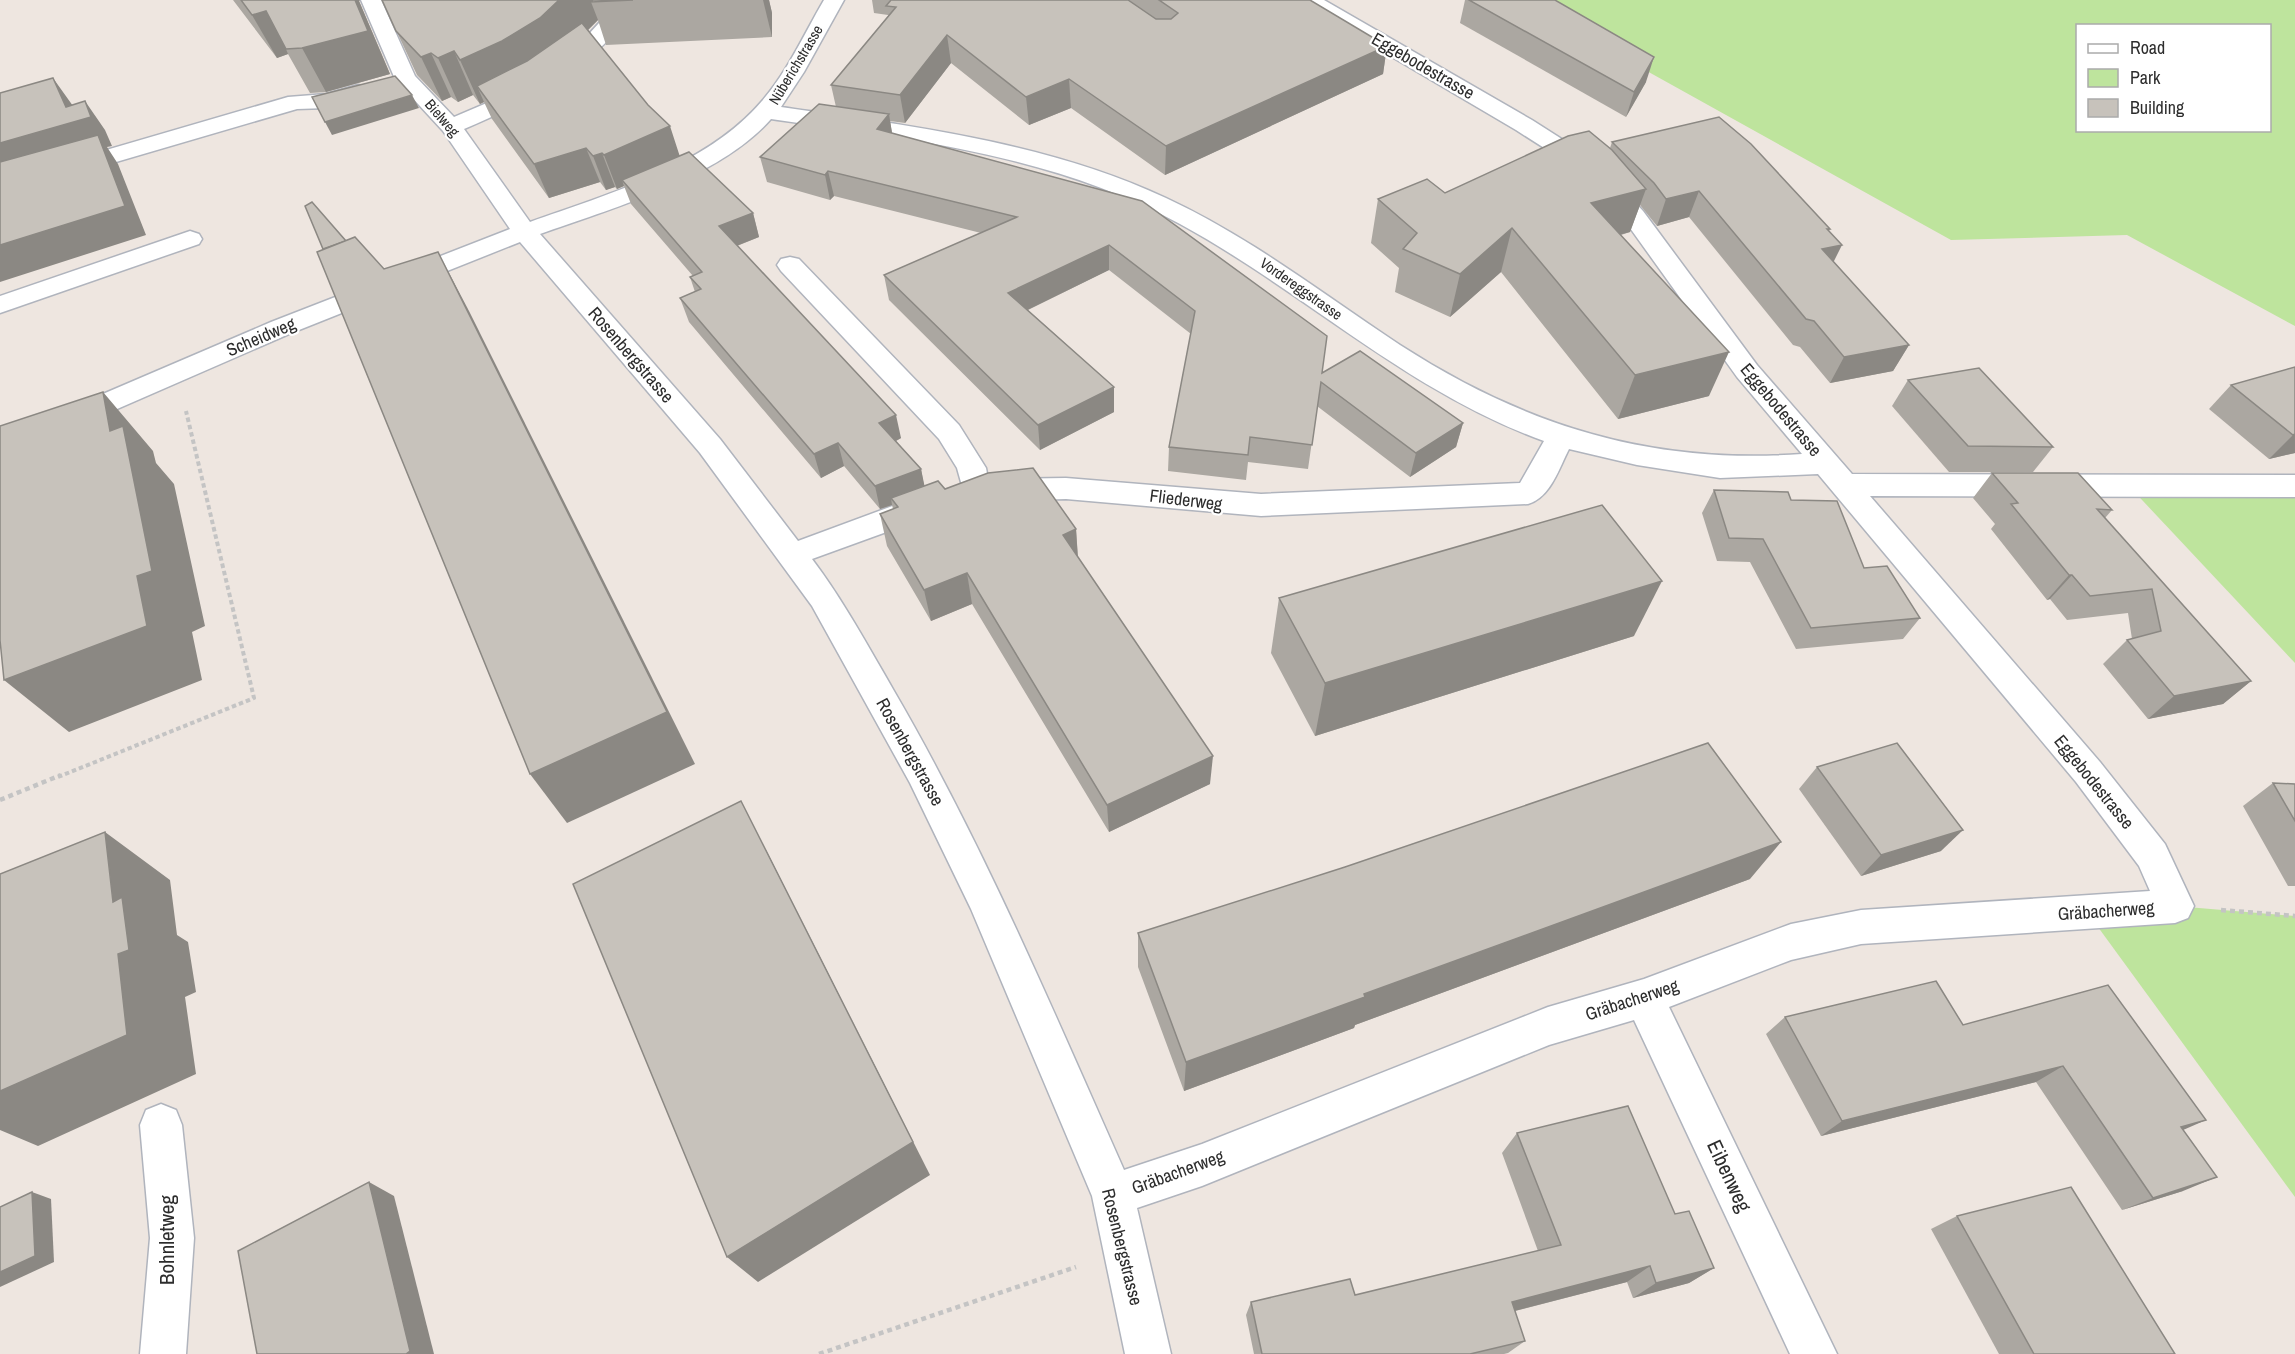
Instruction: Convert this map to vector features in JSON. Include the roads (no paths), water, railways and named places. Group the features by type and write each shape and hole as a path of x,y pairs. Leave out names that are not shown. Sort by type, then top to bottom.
{"street":[{"name":"Bielweg","path":"371,0 406,79 451,126 524,231"},
{"path":"451,126 515,100 539,86 580,55 631,0"},
{"name":"Nüberichstrasse","path":"524,231 590,211 684,170 738,138 768,112 800,63 834,0"},
{"name":"Eggebodestrasse","path":"1309,0 1524,125 1571,155 1608,187 1634,216 1747,371 2088,772 2152,855 2175,906"},
{"path":"0,189 296,102 327,100 406,79"},
{"name":"Vordereggstrasse","path":"768,112 901,131 994,149 1084,173 1157,202 1260,260 1393,352 1478,404 1560,438 1635,456 1732,468 1834,474 2295,486"},
{"name":"Scheidweg","path":"0,450 370,290 524,231"},
{"name":"Rosenbergstrasse","path":"524,231 710,446 823,597 923,773 987,903 1113,1195 1148,1354"},
{"path":"0,305 190,239"},
{"path":"790,265 949,432 971,468 976,492"},
{"name":"Fliederweg","path":"791,555 939,501 976,492 1041,486 1118,492 1218,505 1528,493 1536,484 1560,438"},
{"name":"Gräbacherweg","path":"1113,1195 1202,1165 1548,1026 1644,998 1791,942 1861,927 2175,906"},
{"name":"Eibenweg","path":"1644,998 1814,1354"},
{"name":"Bohnletweg","path":"161,1125 172,1238 163,1354"}]}
